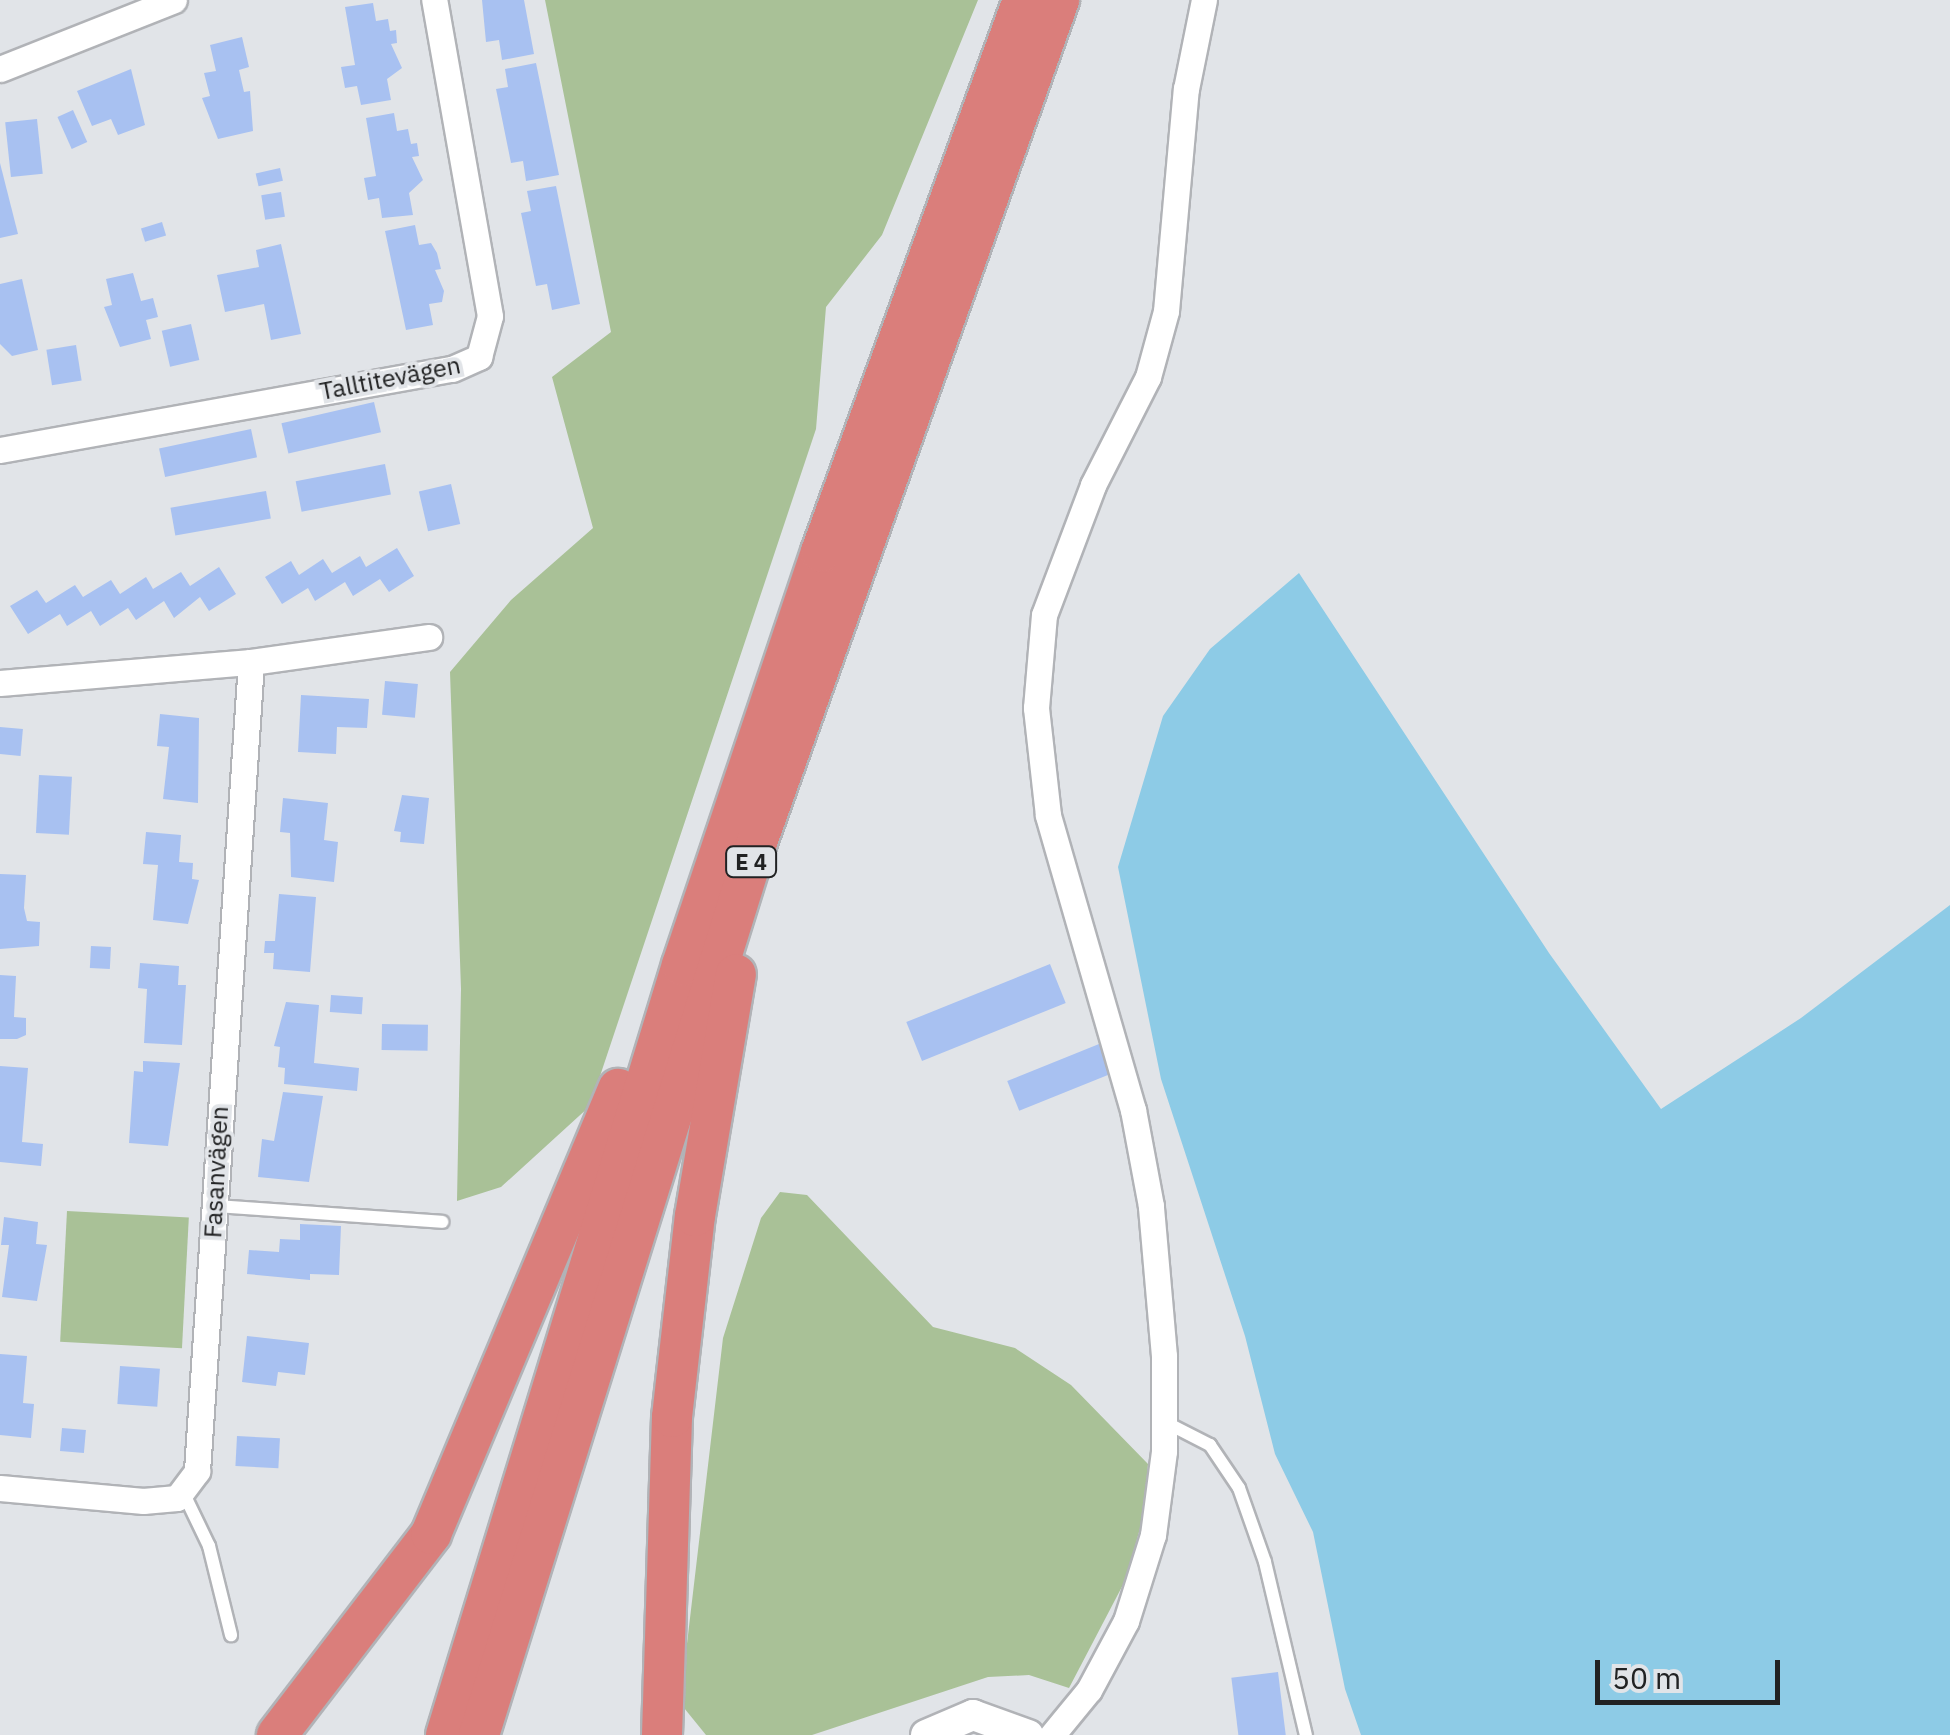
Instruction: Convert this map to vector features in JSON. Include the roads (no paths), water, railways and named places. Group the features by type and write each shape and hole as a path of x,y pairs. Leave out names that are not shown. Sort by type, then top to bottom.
{"highway":[{"name":"E 4","path":"446,1735 742,837 908,308 1023,0"},
{"name":"E 4","path":"479,1735 742,837 1059,0"},
{"path":"277,1735 431,1534 742,837"},
{"path":"662,1735 672,1417 742,837"}],"street":[{"path":"0,70 174,0"},
{"name":"Talltitevägen","path":"0,450 452,368 479,357 490,316 434,0"},
{"path":"1052,1735 1089,1690 1126,1620 1153,1535 1164,1421 1151,1206 1133,1110 1048,815 1036,708 1044,615 1093,484 1148,377 1166,311 1186,89 1204,0"},
{"path":"0,683 251,662 429,638"},
{"name":"Fasanvägen","path":"184,1494 197,1471 251,662"},
{"path":"0,1488 143,1501 184,1494"},
{"path":"926,1735 973,1715 1028,1735"}],"lane":[{"path":"214,1206 442,1222"},
{"path":"1164,1421 1210,1445 1239,1488 1265,1562 1306,1735"},
{"path":"184,1494 228,1603 231,1635"}],"water":[{"path":"1299,573 1549,953 1661,1109 1801,1018 1950,905 1950,1735 1361,1735 1345,1689 1313,1532 1275,1454 1245,1336 1161,1079 1118,867 1163,716 1210,649"}]}
